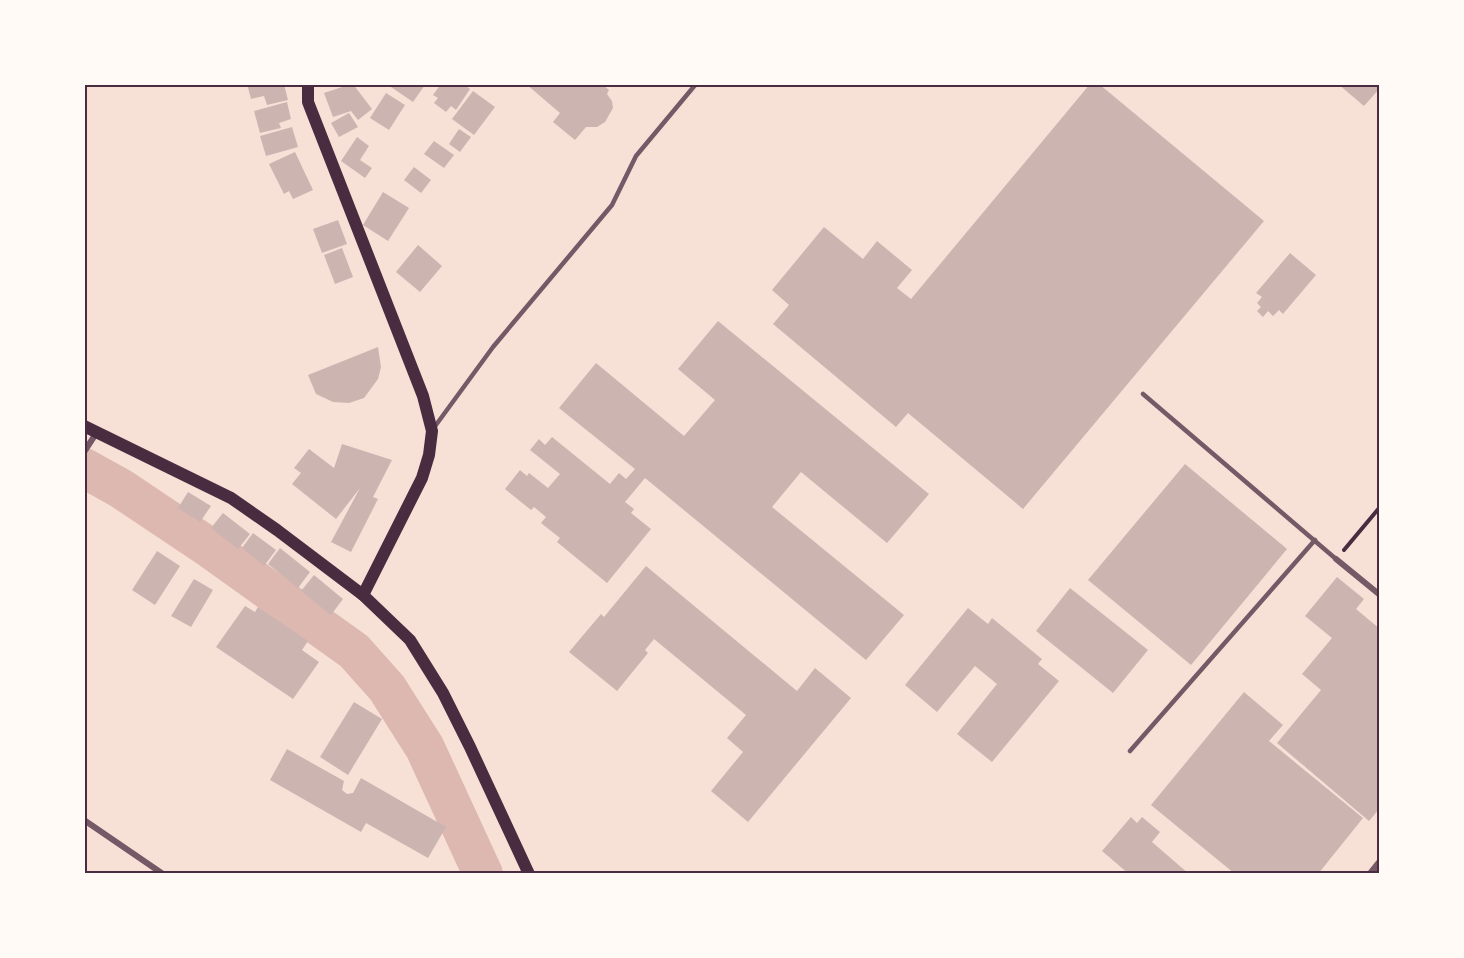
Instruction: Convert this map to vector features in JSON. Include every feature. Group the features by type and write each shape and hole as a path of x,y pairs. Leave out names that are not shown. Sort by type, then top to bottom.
{"main road":[{"path":"309,84 308,102 423,396 432,431 429,455 422,478 363,595"},
{"path":"84,426 231,498 363,595 410,640 443,693 529,874"}],"street":[{"path":"84,452 97,432"},
{"path":"1336,559 1380,595"},
{"path":"84,819 164,874"},
{"path":"1372,874 1380,864"}],"lane":[{"path":"432,431 493,347 612,205 636,156 696,84"},
{"path":"1143,394 1336,559"},
{"path":"1130,751 1315,540"}],"path":[{"path":"1336,559 1380,507"}],"building":[{"path":"247,84 284,84 288,100 267,105 264,96 251,99"},
{"path":"351,84 372,109 358,120 351,111 333,117 324,93"},
{"path":"393,84 425,85 413,102 391,87"},
{"path":"441,84 463,84 470,89 456,110 451,106 446,112 434,103 438,98 433,95"},
{"path":"526,84 602,84 609,90 607,94 612,101 613,108 605,122 597,127 586,127 575,140 553,122 560,113"},
{"path":"1090,84 1099,84 1264,221 1023,509 908,413 896,427 773,324 789,305 772,290 824,227 863,259 877,241 912,270 897,288 911,299"},
{"path":"1338,84 1380,84 1380,88 1364,106"},
{"path":"473,91 495,107 474,135 452,119"},
{"path":"386,93 405,105 389,130 370,118"},
{"path":"287,102 291,119 279,123 281,128 260,133 254,111"},
{"path":"349,113 358,127 339,137 331,123"},
{"path":"292,127 298,147 266,156 260,136"},
{"path":"459,129 471,137 460,152 449,144"},
{"path":"357,137 369,146 360,160 372,168 365,178 341,161"},
{"path":"434,141 454,155 444,168 424,154"},
{"path":"295,152 313,190 293,199 289,191 284,194 269,164"},
{"path":"414,167 431,180 421,193 404,180"},
{"path":"383,192 409,208 388,241 363,225"},
{"path":"338,220 347,244 322,253 313,229"},
{"path":"418,245 442,266 420,292 396,272"},
{"path":"342,248 353,277 335,284 324,255"},
{"path":"1290,253 1316,275 1283,314 1279,310 1273,316 1268,311 1263,317 1257,311 1261,307 1257,303 1262,297 1256,293"},
{"path":"718,321 929,494 887,543 801,472 772,507 904,615 866,660 645,478 625,502 634,509 631,513 651,529 607,583 557,542 560,538 541,523 546,517 534,507 531,510 505,489 520,470 527,476 529,473 548,488 560,474 530,450 539,439 545,445 552,437 610,484 619,473 626,479 635,469 559,408 596,363 684,436 715,400 678,369"},
{"path":"378,347 381,367 378,379 364,398 349,403 333,402 316,394 308,375"},
{"path":"342,444 392,460 373,497 378,499 351,552 331,542 360,488 336,519 292,484 301,473 294,468 309,449 334,468"},
{"path":"1185,464 1287,549 1191,665 1088,580"},
{"path":"188,492 211,506 200,522 178,508"},
{"path":"223,513 250,534 238,549 211,528"},
{"path":"253,533 276,550 264,566 242,548"},
{"path":"280,548 310,572 298,588 268,564"},
{"path":"157,551 180,566 155,605 132,590"},
{"path":"646,566 797,691 815,668 851,698 748,822 711,791 743,752 727,738 746,715 654,639 645,650 648,653 617,691 569,652 601,614 604,617"},
{"path":"314,575 343,599 331,615 301,591"},
{"path":"1337,577 1364,599 1356,609 1380,629 1380,808 1369,821 1277,743 1321,690 1302,674 1332,638 1305,616"},
{"path":"194,579 213,590 191,627 171,616"},
{"path":"1070,588 1148,650 1113,693 1036,631"},
{"path":"245,606 255,612 258,607 308,641 302,650 319,662 293,699 216,647"},
{"path":"968,608 988,624 992,618 1042,659 1038,664 1059,681 992,762 957,734 997,684 975,666 937,712 905,685"},
{"path":"1244,692 1283,725 1269,741 1363,818 1318,874 1235,874 1151,805"},
{"path":"354,702 382,719 348,775 320,757"},
{"path":"287,749 344,781 342,790 347,794 353,793 361,778 446,827 428,858 366,823 361,832 270,780"},
{"path":"1131,817 1137,823 1142,817 1160,832 1152,842 1189,874 1129,874 1102,851"}],"waterway":[{"path":"84,468 120,488 204,544 354,651 387,688 425,748 483,874"}]}
